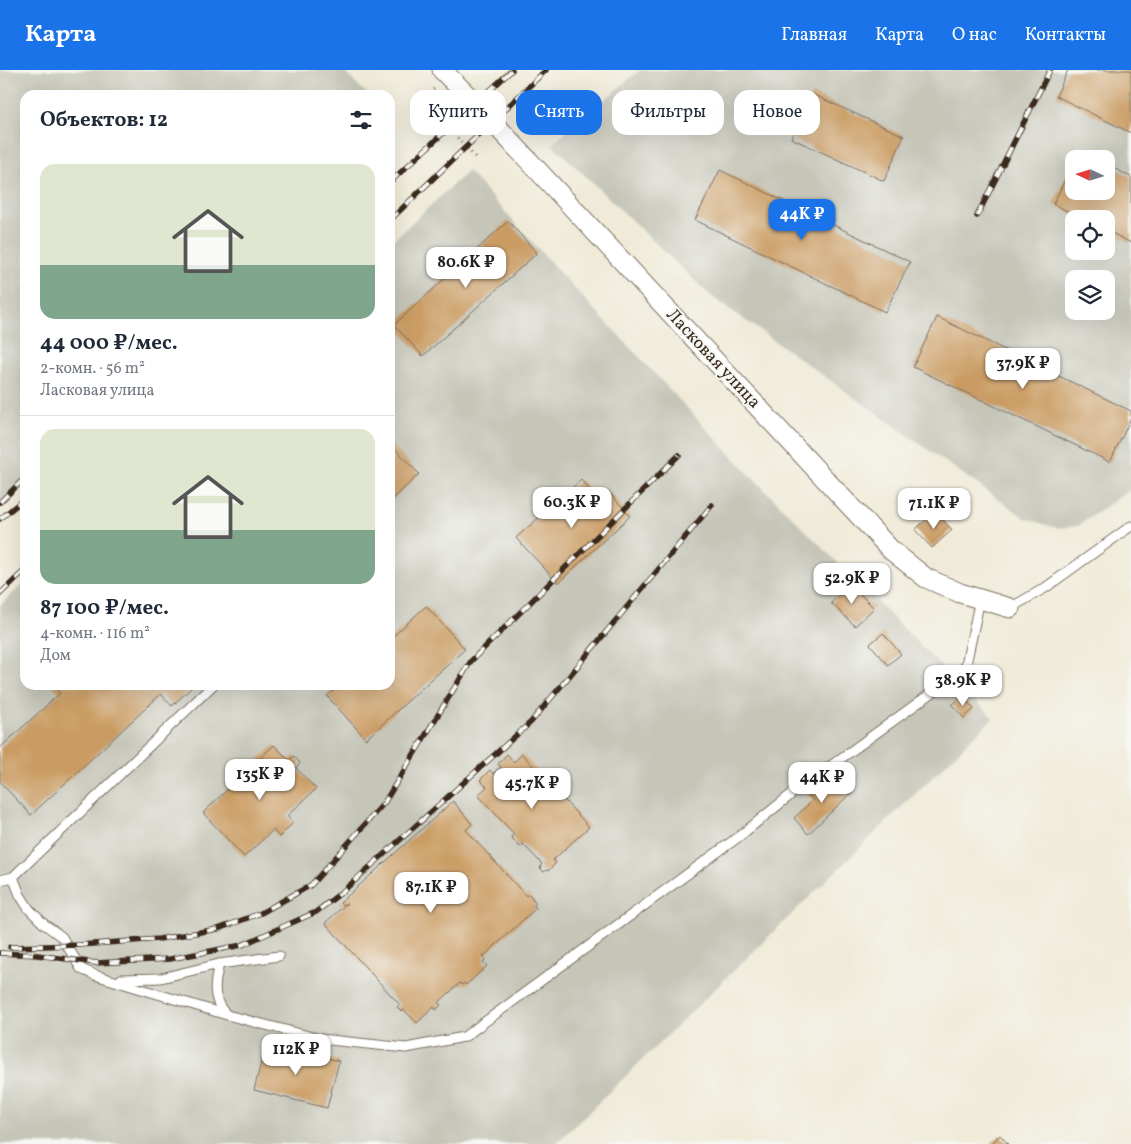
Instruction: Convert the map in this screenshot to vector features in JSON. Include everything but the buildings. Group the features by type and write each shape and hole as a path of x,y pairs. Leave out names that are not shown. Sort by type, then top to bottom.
{"street":[{"name":"Ласковая улица","path":"442,70 476,104 891,550 926,578 960,593 1010,608"}],"lane":[{"path":"1010,608 1045,588 1131,526"},
{"path":"13,877 29,909 44,924 62,937 81,969 95,975 320,1039 406,1048 464,1037 965,669 980,599"},
{"path":"0,880 13,877 209,690"},
{"path":"113,979 161,978 219,964 279,956"},
{"path":"219,964 215,978 216,998 219,1007 228,1014"}],"path":[{"path":"455,135 475,157"}],"shaded area":[{"path":"0,70 342,70 363,90 20,90 20,491 0,510"},
{"path":"640,70 1131,70 1131,489 1078,526 1056,528 1025,518 711,296 552,144 563,135 602,135 602,102 612,94 612,135 724,135 724,90 616,90"},
{"path":"468,171 561,274 749,474 993,718 556,1144 0,1144 0,605 20,587 20,690 395,690 395,238"}],"railway":[{"path":"395,177 512,70"},
{"path":"395,215 546,70"},
{"path":"977,216 1050,70"},
{"path":"10,947 80,945 159,939 218,929 261,913 311,885 384,803 471,661 679,455"},
{"path":"0,502 20,483"},
{"path":"0,519 20,502"},
{"path":"0,953 37,955 96,963 170,959 242,945 316,912 342,892 531,722 712,505"},
{"path":"0,594 20,575"}]}
